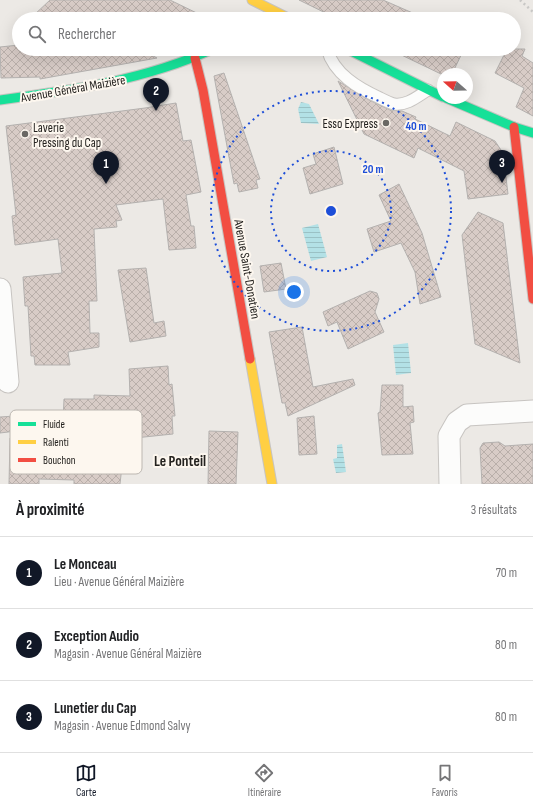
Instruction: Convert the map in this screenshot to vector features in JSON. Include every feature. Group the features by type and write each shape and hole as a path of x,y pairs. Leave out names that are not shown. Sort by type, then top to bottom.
{"street":[{"path":"252,0 271,12"},
{"name":"Avenue Général Maizière","path":"0,100 126,79 199,56"},
{"path":"361,56 437,94"},
{"name":"Avenue Saint-Donatien","path":"195,58 203,90 272,484"},
{"path":"460,104 514,127 533,133"},
{"path":"514,127 533,299"},
{"path":"0,289 8,382"},
{"path":"450,484 449,436 457,422 467,414 533,410"}],"lane":[{"path":"329,56 342,74 363,90 394,104 407,102 428,90"}],"path":[{"path":"520,0 533,12"}],"water":[{"path":"301,102 309,104 319,124 301,123 298,109"},
{"path":"318,224 327,257 311,261 302,228"},
{"path":"408,343 411,373 396,375 393,345"},
{"path":"342,444 346,472 336,473 333,459 337,458 337,445"}],"building":[{"path":"50,0 170,0 195,12 37,12"},
{"path":"299,0 383,0 410,12 324,12"},
{"path":"12,46 12,56 153,56 157,58 40,79 40,77 1,78 0,47"},
{"path":"521,49 525,49 522,56 533,63 533,116 516,107 524,88 495,73 504,56 521,56"},
{"path":"404,56 461,56 455,68 437,68 437,72"},
{"path":"224,73 260,179 256,180 258,188 239,192 237,183 234,184 214,76"},
{"path":"338,81 369,100 390,110 402,111 416,117 415,119 450,136 456,122 495,141 503,153 508,194 468,199 464,171 418,148 414,158 364,134"},
{"path":"176,103 183,141 191,140 201,192 186,195 191,226 194,226 196,248 169,250 163,199 116,205 122,220 116,221 117,227 94,229 97,301 89,301 90,333 99,333 99,347 68,352 70,365 35,365 34,356 31,356 28,306 25,306 23,277 62,273 58,239 15,245 12,216 16,215 6,126"},
{"path":"334,147 343,184 310,194 303,168 316,164 313,154"},
{"path":"399,184 422,233 441,297 420,304 415,272 401,243 374,252 367,229 391,221 379,195"},
{"path":"478,212 503,223 520,363 475,344 462,235"},
{"path":"281,263 286,289 264,292 260,266"},
{"path":"146,268 154,323 164,321 166,336 130,342 118,270"},
{"path":"370,291 377,293 379,299 375,312 384,332 348,349 337,322 328,326 323,312"},
{"path":"302,327 313,387 353,379 355,385 288,416 285,403 282,403 269,332"},
{"path":"168,366 169,385 172,384 175,416 172,416 173,434 142,437 142,410 64,410 64,399 94,399 94,395 130,396 129,369"},
{"path":"382,385 403,385 403,407 413,406 414,422 410,423 413,454 382,455 378,413 380,412"},
{"path":"10,416 10,432 0,433 0,417"},
{"path":"314,416 317,454 299,455 297,418"},
{"path":"209,431 238,432 236,484 208,484"},
{"path":"10,438 10,474 121,474 120,484 74,484 74,480 39,479 39,484 9,484"},
{"path":"499,442 505,446 533,444 533,484 482,484 480,448 483,443"}],"traffic: fast":[{"path":"0,100 82,88 161,69 196,56"},
{"path":"361,56 437,94"},
{"path":"460,104 514,127 533,133"}],"traffic: slow":[{"path":"252,0 276,12"},
{"path":"250,359 272,484"}],"traffic: jam":[{"path":"195,58 203,90 250,359"},
{"path":"514,127 533,299"}],"place":[{"name":"Exception Audio","path":"156,111"},
{"name":"Esso Express","path":"386,123"},
{"name":"Laverie Pressing du Cap","path":"25,134"},
{"name":"Lunetier du Cap","path":"502,183"},
{"name":"Le Monceau","path":"106,184"}],"district":[{"name":"Le Ponteil","path":"180,461"}]}
